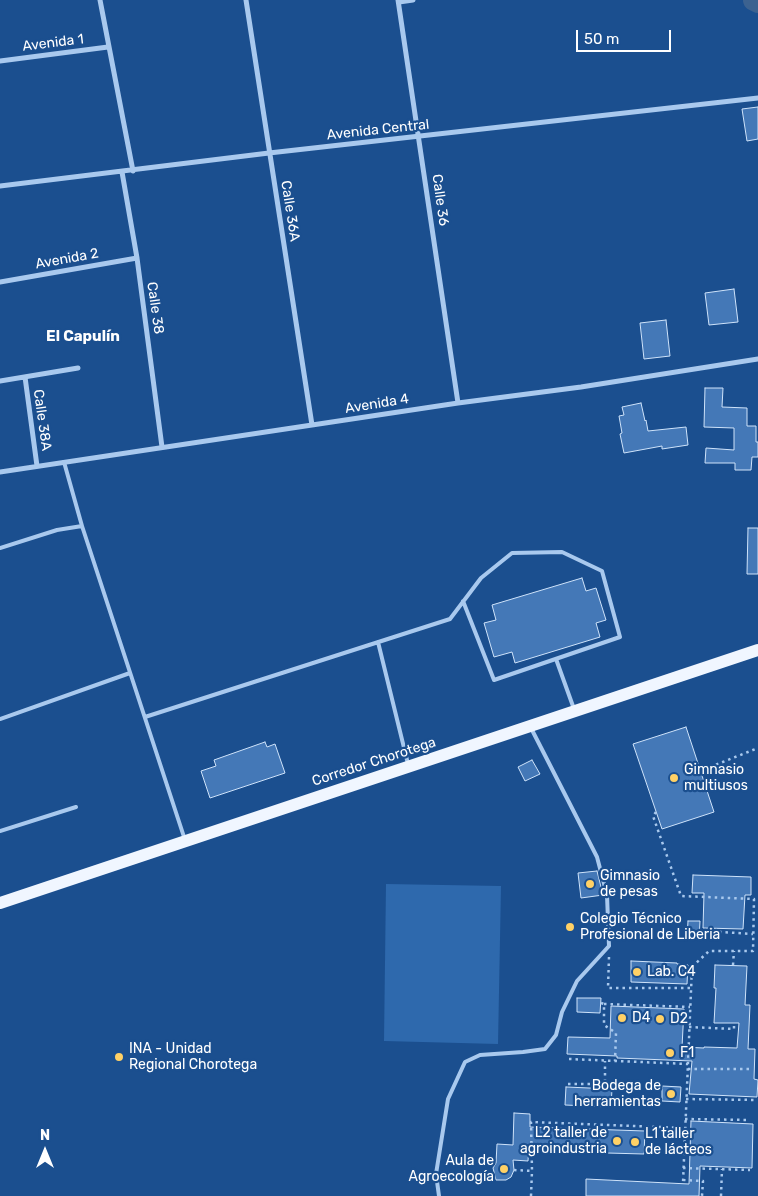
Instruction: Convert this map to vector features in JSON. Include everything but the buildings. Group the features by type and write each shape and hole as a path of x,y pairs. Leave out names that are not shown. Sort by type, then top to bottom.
{"main road":[{"name":"Corredor Chorotega","path":"0,903 758,650"}],"street":[{"path":"100,0 133,171"},
{"name":"Calle 36A","path":"246,0 312,425"},
{"path":"398,1 413,0"},
{"name":"Calle 36","path":"398,1 458,404"},
{"name":"Avenida 1","path":"0,61 108,47"},
{"name":"Avenida Central","path":"0,186 269,153 758,98"},
{"name":"Calle 38","path":"122,172 137,258 162,447"},
{"name":"Avenida 2","path":"0,282 137,258"},
{"name":"Avenida 4","path":"0,472 581,387 758,359"},
{"path":"0,381 78,368"},
{"name":"Calle 38A","path":"25,377 37,466"}],"lane":[{"path":"64,462 82,526 186,841"},
{"path":"0,548 57,530 82,526"},
{"path":"145,717 450,619 481,578 512,554 562,552 602,572 620,637 494,680 463,602"},
{"path":"378,642 409,767"},
{"path":"556,658 575,711"},
{"path":"0,719 130,674"},
{"path":"439,1196 436,1174 448,1099 465,1062 480,1056 545,1049 556,1035 562,1012 577,981 609,946 607,895 597,857 530,726"},
{"path":"0,831 76,807"}],"path":[{"path":"710,767 758,748"},
{"path":"656,812 653,816 681,896 754,899 753,951 709,951 692,967 683,1181 703,1181 702,1196"},
{"path":"706,931 753,934"},
{"path":"609,946 608,988 691,988"},
{"path":"733,965 734,951"},
{"path":"615,1061 616,1033 604,1025 602,1004 690,1007"},
{"path":"689,1027 734,1029 734,1023"},
{"path":"569,1059 688,1064"},
{"path":"568,1084 605,1084 605,1060"},
{"path":"688,1069 753,1069"},
{"path":"686,1099 756,1100"},
{"path":"685,1119 750,1120"},
{"path":"531,1196 531,1122 685,1128"},
{"path":"683,1168 750,1170"},
{"path":"721,1196 722,1169"},
{"path":"514,1170 532,1172"}],"shaded area":[{"path":"386,884 501,886 498,1044 384,1041"}],"waterway":[{"path":"754,0 758,2"}],"place":[{"name":"Gimnasio multiusos","path":"674,778"},
{"name":"Gimnasio de pesas","path":"590,884"},
{"name":"Colegio Técnico Profesional de Liberia","path":"570,927"},
{"name":"Lab. C4","path":"637,972"},
{"name":"D4","path":"622,1018"},
{"name":"D2","path":"660,1019"},
{"name":"F1","path":"670,1053"},
{"name":"INA - Unidad Regional Chorotega","path":"119,1057"},
{"name":"Bodega de herramientas","path":"671,1094"},
{"name":"L2 taller de agroindustria","path":"617,1141"},
{"name":"L1 taller de lácteos","path":"635,1142"},
{"name":"Aula de Agroecología","path":"504,1169"}],"district":[{"name":"El Capulín","path":"83,337"}]}
